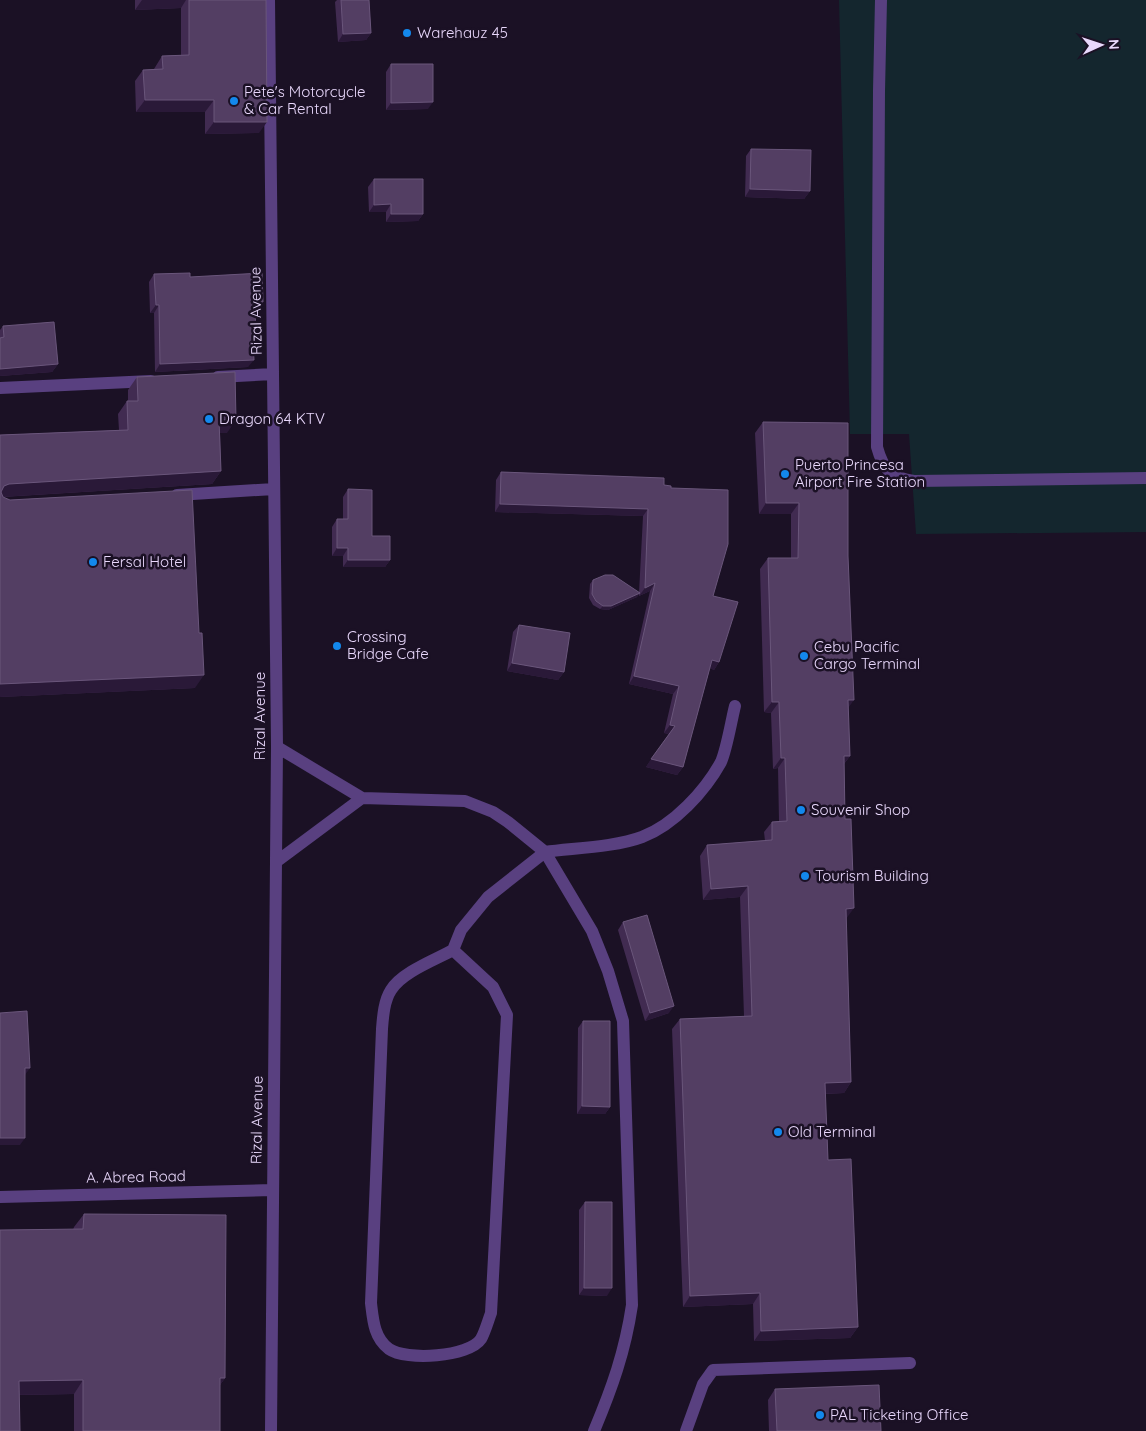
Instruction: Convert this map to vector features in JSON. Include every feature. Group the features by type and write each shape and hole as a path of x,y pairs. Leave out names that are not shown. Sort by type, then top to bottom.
{"street":[{"name":"Rizal Avenue","path":"269,0 277,747 271,1431"},
{"path":"881,0 878,447 881,460 889,472 900,479 914,481 1146,478"},
{"path":"205,378 273,374"},
{"path":"0,388 166,380"},
{"path":"166,495 274,489"},
{"path":"453,950 493,987 507,1016 491,1314 480,1340 463,1350 436,1355 401,1355 388,1349 378,1337 373,1323 371,1303 382,1029 384,1010 391,990 404,976 453,950 461,930 488,897 545,852 620,842 643,836 672,820 697,797 721,760 735,706"},
{"path":"277,747 362,798 465,801 501,816 545,852 592,931 608,971 624,1021 632,1305 628,1335 614,1384 594,1431"},
{"path":"276,862 362,798"},
{"name":"A. Abrea Road","path":"0,1197 272,1190"},
{"path":"686,1431 703,1384 713,1370 910,1363"}],"shaded area":[{"path":"839,0 1146,0 1146,532 916,534 909,434 850,434"}],"building":[{"path":"189,0 266,0 267,122 214,122 214,100 145,100 143,70 163,69 162,56 189,55"},
{"path":"341,0 369,0 371,33 343,34"},
{"path":"391,64 433,64 433,102 391,103"},
{"path":"751,149 811,150 810,191 750,189"},
{"path":"374,179 423,179 423,214 391,214 391,204 374,205"},
{"path":"190,273 190,277 262,273 263,302 257,302 257,308 255,308 256,341 253,341 254,360 160,364 159,305 156,305 154,274"},
{"path":"54,322 58,364 0,369 0,338 4,337 3,326"},
{"path":"235,372 236,420 219,420 221,471 9,484 4,486 1,492 3,497 10,500 192,490 199,633 202,633 204,675 0,684 0,435 128,430 127,401 138,401 137,377"},
{"path":"763,422 848,423 848,556 854,700 848,700 850,756 844,756 845,819 851,819 854,908 846,909 851,1082 825,1083 828,1160 851,1159 858,1327 761,1331 760,1293 690,1296 680,1019 752,1016 748,886 711,889 707,845 772,840 772,822 787,821 785,758 781,758 779,702 772,702 768,558 798,558 799,503 766,503"},
{"path":"501,472 664,478 664,485 671,486 671,488 728,490 728,544 713,596 738,602 719,662 712,660 683,767 651,759 675,726 670,725 679,686 634,676 655,583 645,588 648,509 500,504"},
{"path":"348,489 372,490 372,536 390,536 390,560 348,560 348,548 337,548 337,519 348,519"},
{"path":"605,575 613,575 640,593 611,606 603,606 596,601 592,594 593,580"},
{"path":"519,625 570,633 564,672 512,663"},
{"path":"647,915 674,1006 650,1013 623,922"},
{"path":"27,1011 30,1068 25,1068 25,1138 0,1138 0,1013"},
{"path":"583,1021 610,1021 610,1107 582,1106"},
{"path":"585,1202 612,1202 612,1288 584,1288"},
{"path":"84,1214 226,1215 225,1378 220,1378 220,1431 83,1431 83,1380 19,1381 20,1431 0,1431 0,1230 83,1229"},
{"name":"PAL Ticketing Office","path":"879,1385 881,1431 777,1431 775,1389"}],"place":[{"name":"Warehauz 45","path":"407,33"},
{"name":"Pete's Motorcycle & Car Rental","path":"234,101"},
{"name":"Dragon 64 KTV","path":"209,419"},
{"name":"Puerto Princesa Airport Fire Station","path":"785,474"},
{"name":"Fersal Hotel","path":"93,562"},
{"name":"Crossing Bridge Cafe","path":"337,646"},
{"name":"Cebu Pacific Cargo Terminal","path":"804,656"},
{"name":"Souvenir Shop","path":"801,810"},
{"name":"Tourism Building","path":"805,876"},
{"name":"Old Terminal","path":"778,1132"},
{"name":"PAL Ticketing Office","path":"820,1415"}]}
